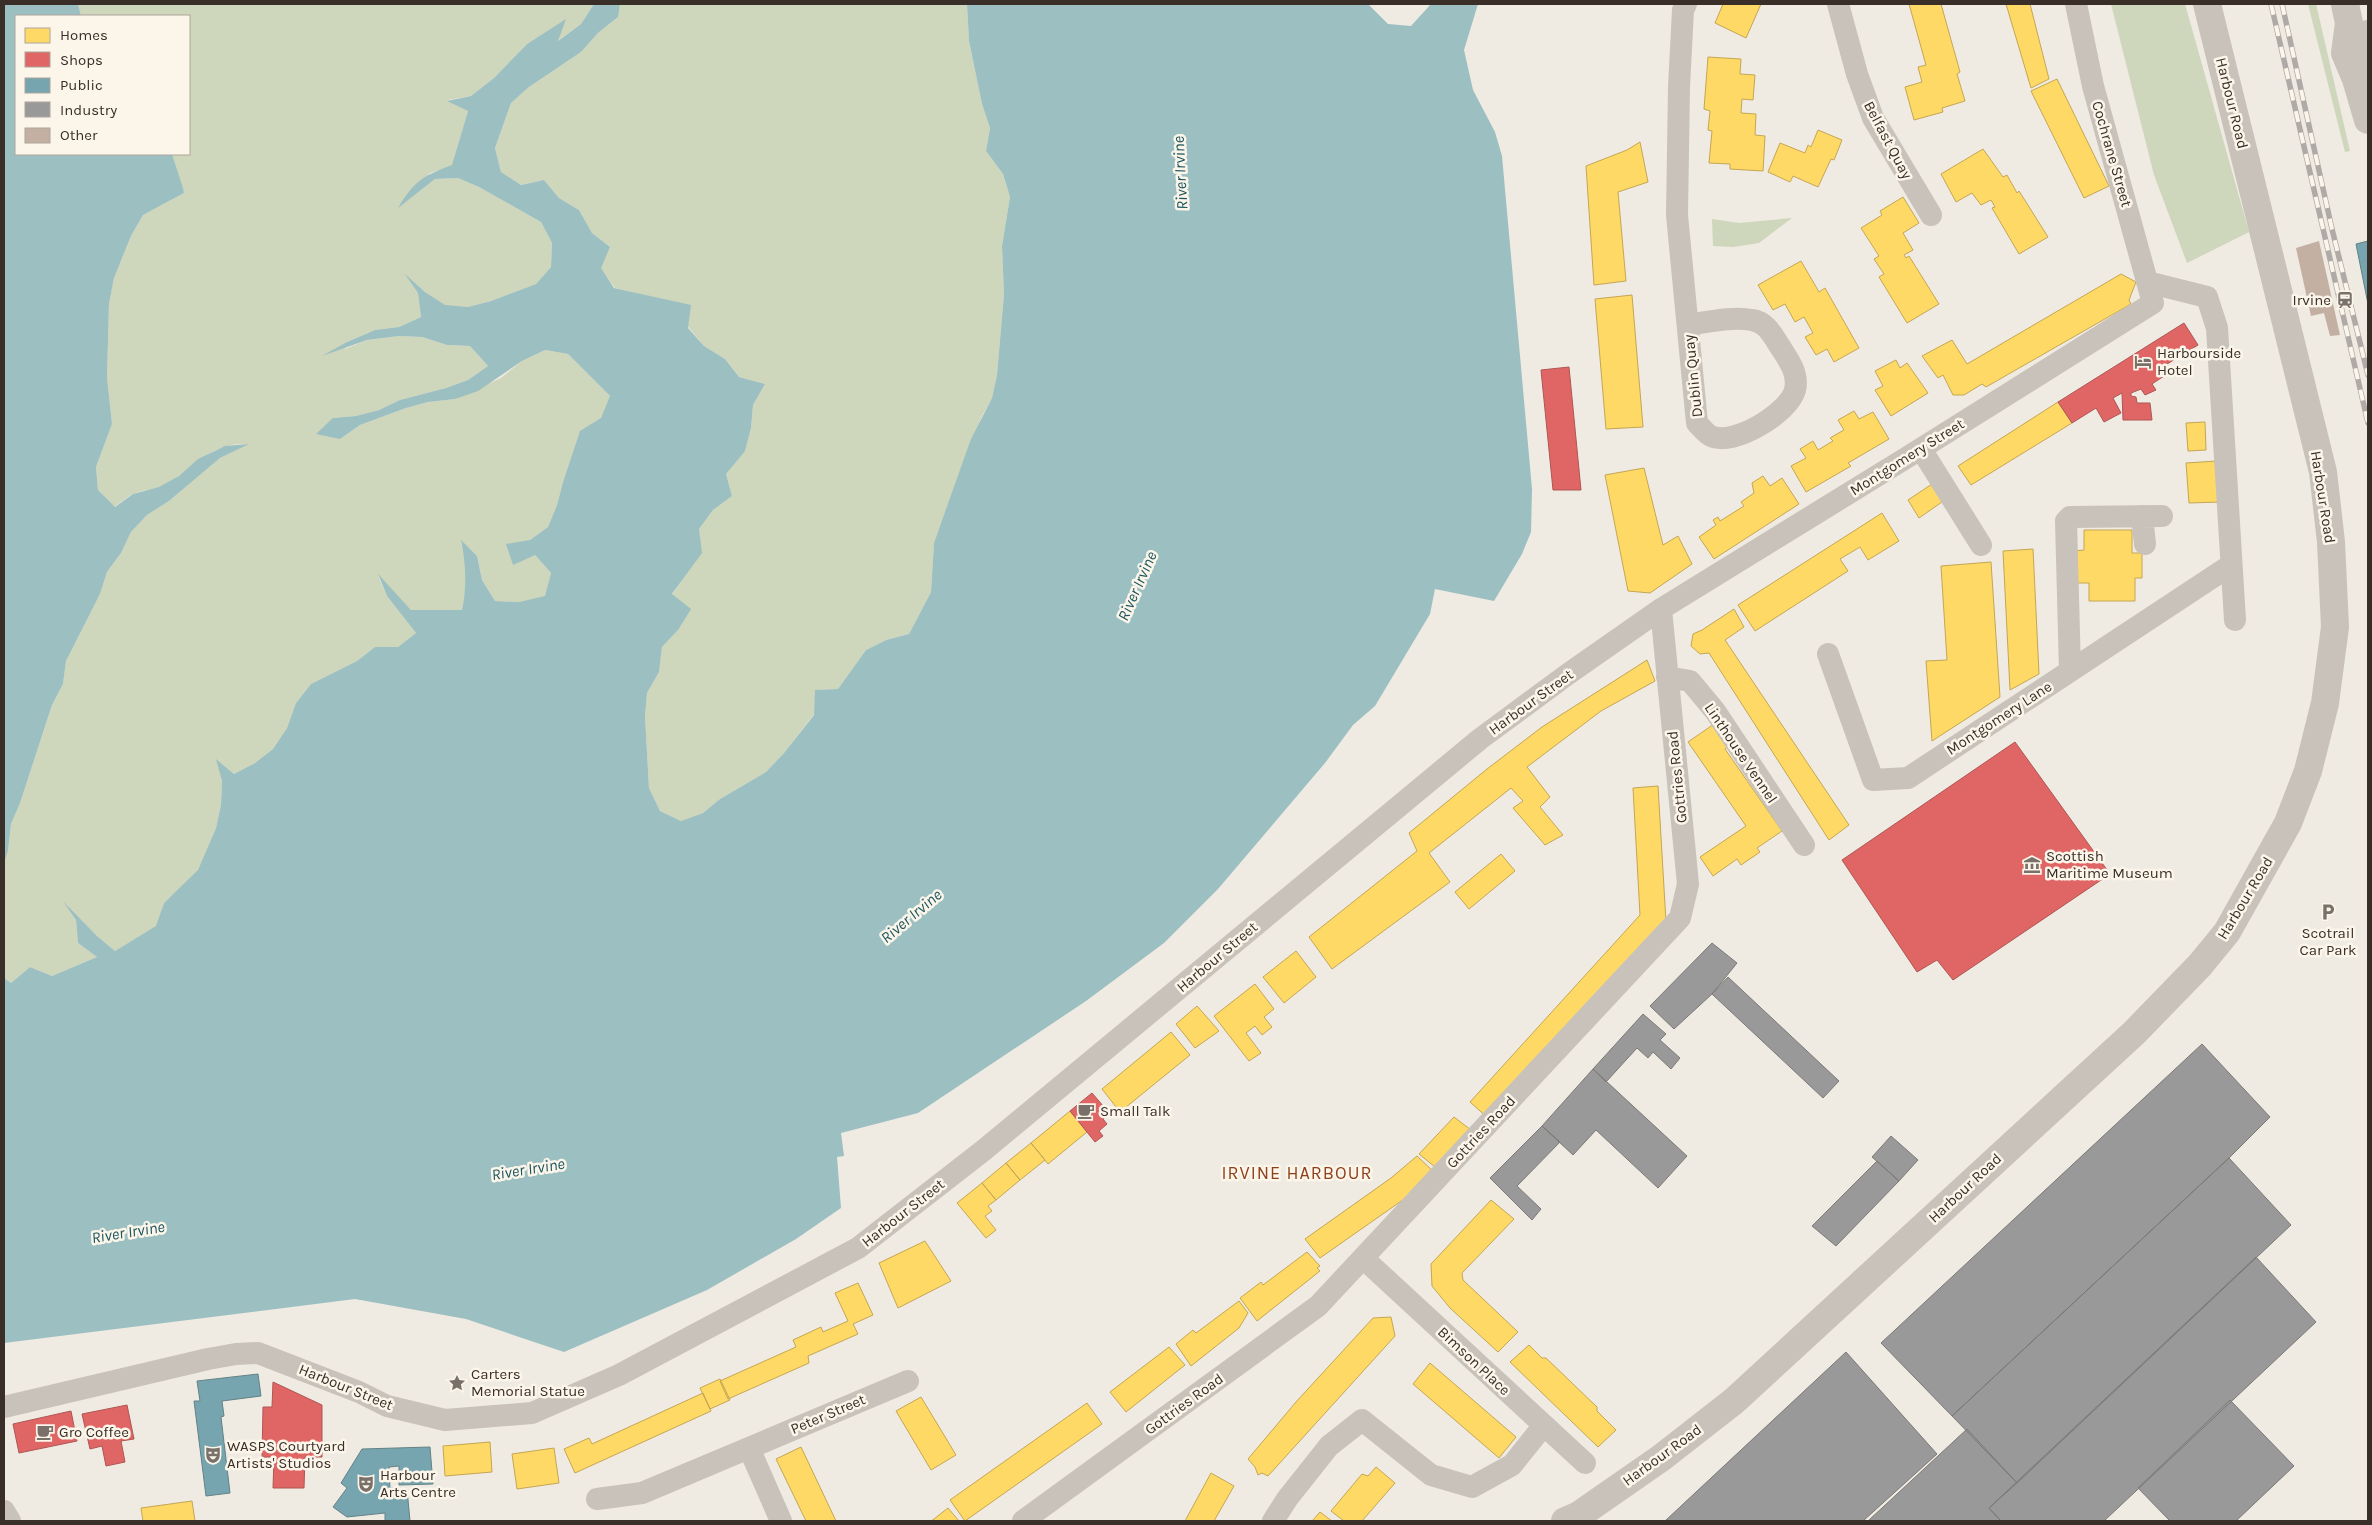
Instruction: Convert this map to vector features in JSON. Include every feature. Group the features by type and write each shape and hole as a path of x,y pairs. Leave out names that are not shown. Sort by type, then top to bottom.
{"street":[{"name":"Dublin Quay","path":"1686,4 1683,10 1679,87 1677,215 1697,423 1711,436 1732,438 1775,417 1786,407 1795,391 1796,380 1792,365 1767,327 1754,320 1734,319 1688,325"},
{"name":"Belfast Quay","path":"1838,4 1857,74 1873,118 1931,215"},
{"name":"Cochrane Street","path":"2076,4 2093,86 2150,292"},
{"name":"Harbour Road","path":"1565,1521 1579,1514 1661,1458 1734,1401 2134,1033 2200,965 2227,932 2288,823 2308,771 2325,703 2335,627 2331,542 2323,472 2207,4"},
{"path":"2346,4 2368,11"},
{"path":"2346,4 2350,22 2346,53 2368,120"},
{"path":"2356,79 2361,53 2368,34"},
{"name":"Montgomery Street","path":"1661,609 1921,449 2150,292"},
{"path":"2150,292 2206,298 2217,328 2235,620"},
{"path":"1921,449 1981,545"},
{"path":"2070,671 2066,520 2070,516 2152,516 2145,544"},
{"name":"Montgomery Lane","path":"1828,654 1873,780 1908,778 2231,565"},
{"name":"Gottries Road","path":"1023,1521 1318,1306 1680,918 1688,884 1661,609"},
{"name":"Harbour Street","path":"4,1407 236,1354 258,1353 359,1392 387,1406 445,1420 532,1413 619,1374 858,1248 984,1150 1480,739 1661,609"},
{"name":"Linthouse Vennel","path":"1667,677 1690,681 1709,704 1804,845"},
{"name":"Bimson Place","path":"1363,1258 1586,1463"},
{"name":"Peter Street","path":"597,1499 642,1493 908,1381"},
{"path":"1273,1521 1286,1499 1329,1446 1362,1420 1431,1475 1472,1487 1512,1465 1544,1425"},
{"path":"749,1448 781,1521"},
{"path":"4,1511 10,1521"}],"green space":[{"path":"78,4 594,4 581,24 556,42 565,20 527,44 494,78 471,96 448,100 468,111 452,166 430,173 400,206 435,179 458,178 479,187 541,222 552,243 551,267 536,284 491,301 468,307 445,306 407,276 418,293 421,317 399,327 375,330 347,342 345,349 367,340 399,336 422,337 447,345 470,346 488,366 468,380 446,388 400,400 379,410 356,416 333,418 340,439 360,425 406,408 428,402 455,399 501,378 522,361 545,350 568,354 611,397 601,418 580,432 557,505 548,527 530,540 535,555 551,573 545,597 519,602 495,601 482,580 477,556 461,541 466,564 466,588 462,610 411,610 378,576 387,596 416,633 398,647 375,647 357,661 311,684 296,703 287,728 273,749 255,763 234,774 217,760 222,781 221,805 216,828 198,871 164,903 157,926 115,951 97,936 65,903 76,920 78,943 97,957 52,976 30,967 11,983 4,978 4,863 8,851 11,824 20,803 52,705 63,684 66,661 100,594 107,572 121,553 131,532 147,515 169,501 220,458 248,444 221,448 210,453 172,481 160,487 133,494 114,507 98,490 96,467 112,424 107,377 109,304 114,278 131,236 143,215 184,193 172,155 190,155 190,15 81,15"},
{"path":"620,4 967,4 969,41 982,104 990,128 986,151 1003,174 1010,197 1002,246 1004,294 997,375 992,398 981,418 934,543 931,592 909,634 886,640 866,650 838,689 816,690 814,714 784,753 766,772 720,799 703,813 681,821 660,811 649,788 645,717 647,693 659,672 662,647 678,630 672,595 701,553 699,529 713,510 732,496 726,474 745,450 751,428 753,405 765,384 739,377 725,359 704,346 666,300 615,288 600,268 610,247 592,233 579,210 559,198 544,180 521,185 501,172 495,148 511,103 529,87 581,52 598,33 617,18"},
{"path":"2111,4 2185,4 2249,232 2187,263 2154,175"},
{"path":"2308,4 2316,4 2350,151 2345,152"},
{"path":"1792,218 1759,243 1733,247 1713,246 1712,219 1739,223"}],"water":[{"path":"4,4 78,4 81,15 15,15 15,155 172,155 184,193 143,215 131,236 114,278 109,304 107,377 112,424 96,467 98,490 115,507 133,494 159,487 179,476 198,459 225,446 249,444 220,458 169,501 147,515 131,532 121,553 107,572 100,594 66,661 63,684 52,705 20,803 11,824 8,851 4,863"},
{"name":"River Irvine","path":"594,4 620,4 618,17 598,33 581,52 529,87 511,103 495,148 501,172 521,185 544,180 559,198 579,210 592,233 610,247 601,268 614,288 691,305 688,328 704,346 725,359 739,377 765,384 753,405 751,428 745,451 726,474 732,496 713,510 699,529 702,553 672,594 691,609 678,630 662,647 659,672 647,693 645,717 649,788 660,811 681,821 703,813 720,799 766,772 784,753 814,715 815,690 838,689 866,650 886,640 909,634 931,592 934,543 971,439 992,398 997,375 1004,294 1002,246 1010,197 1003,174 986,151 990,128 982,104 969,41 967,4 1368,4 1388,24 1411,26 1431,4 1478,4 1464,50 1473,90 1495,132 1502,156 1532,489 1531,532 1522,554 1494,601 1435,589 1430,614 1375,706 1353,725 1325,763 1218,889 1164,943 1086,1001 918,1113 841,1133 844,1156 837,1157 841,1208 796,1239 707,1290 564,1352 466,1319 355,1299 4,1343 4,978 11,983 30,967 52,976 97,957 78,943 76,920 63,901 97,936 115,951 156,926 164,903 198,870 216,828 221,805 222,781 216,759 234,774 255,763 273,749 287,728 296,703 311,684 357,661 375,647 398,647 416,633 387,596 378,574 411,610 462,610 465,575 461,540 477,556 482,580 495,601 519,602 545,596 551,573 535,555 513,565 506,544 530,540 548,527 557,505 580,431 601,418 610,396 568,354 545,350 522,361 478,391 455,399 428,402 406,408 360,425 340,439 316,434 333,418 356,416 379,410 400,400 446,388 468,380 488,366 470,346 447,345 422,337 399,336 367,340 322,356 347,342 375,330 399,327 421,317 418,293 405,274 425,292 445,305 468,307 491,301 536,284 551,267 552,243 541,222 479,187 458,178 435,179 398,208 420,180 452,165 468,111 447,101 471,96 494,78 527,44 566,19 558,41 581,24"}],"building: Homes":[{"path":"1723,4 1761,4 1746,38 1715,23"},
{"path":"1909,4 1941,4 1960,72 1957,74 1965,101 1942,108 1943,112 1914,120 1905,87 1922,82 1918,67 1926,65"},
{"path":"2006,4 2030,4 2049,79 2031,88"},
{"path":"1708,57 1741,59 1740,74 1755,75 1753,100 1742,99 1741,113 1756,114 1755,135 1765,136 1763,171 1730,169 1730,164 1709,163 1712,131 1708,130 1710,111 1704,109"},
{"path":"2057,79 2109,186 2084,198 2031,91"},
{"path":"1818,130 1842,140 1834,160 1831,159 1818,187 1793,176 1790,182 1768,172 1780,143 1805,153 1808,145 1811,147"},
{"path":"1640,142 1648,182 1618,192 1626,281 1594,285 1586,166 1627,150"},
{"path":"1983,149 2003,177 2007,175 2017,193 2019,191 2048,237 2019,254 1992,208 1995,207 1991,200 1981,205 1972,193 1956,202 1941,174"},
{"path":"1903,197 1919,223 1903,233 1913,250 1904,255 1906,258 1909,256 1939,304 1907,323 1879,277 1884,274 1874,259 1879,256 1861,228 1882,215 1880,211"},
{"path":"1801,261 1819,292 1825,288 1859,348 1834,362 1827,349 1816,355 1805,337 1813,333 1804,317 1795,322 1785,304 1773,310 1758,285"},
{"path":"2121,274 2136,282 2129,300 2131,304 1986,387 1982,384 1964,395 1953,395 1943,375 1938,378 1922,356 1952,340 1967,364"},
{"path":"1632,295 1643,427 1606,429 1595,299"},
{"path":"1896,360 1900,368 1907,363 1928,393 1891,416 1875,390 1883,386 1875,371"},
{"path":"2058,402 2072,423 1971,485 1958,466"},
{"path":"1854,411 1859,419 1873,412 1889,439 1848,463 1851,466 1806,492 1791,466 1806,458 1800,449 1813,441 1818,450 1833,441 1830,438 1844,430 1838,420"},
{"path":"2205,422 2206,450 2188,451 2186,423"},
{"path":"2217,461 2220,502 2189,503 2186,463"},
{"path":"1644,468 1663,545 1678,536 1692,564 1650,593 1628,591 1605,475"},
{"path":"1763,476 1770,486 1782,478 1799,504 1714,559 1699,537 1716,525 1713,520 1718,517 1720,521 1744,506 1741,502 1754,493 1752,483"},
{"path":"1932,484 1942,502 1919,518 1908,500"},
{"path":"1882,513 1899,541 1868,560 1860,547 1840,559 1848,571 1755,631 1738,605"},
{"path":"2084,530 2132,530 2132,553 2142,553 2142,578 2135,578 2135,601 2089,601 2089,583 2075,583 2075,551 2084,550"},
{"path":"2033,549 2039,674 2010,690 2003,551"},
{"path":"1991,562 2000,697 1932,741 1926,661 1947,660 1941,566"},
{"path":"1734,609 1744,627 1725,640 1849,825 1829,840 1709,653 1700,654 1691,646 1693,634"},
{"path":"1647,660 1655,681 1601,711 1527,767 1550,797 1540,807 1563,835 1545,845 1513,808 1523,801 1511,788 1429,853 1450,882 1332,969 1309,937 1417,851 1409,833 1542,727"},
{"path":"1714,724 1729,746 1725,749 1782,831 1757,848 1760,852 1741,865 1737,859 1713,876 1700,857 1746,826 1688,742"},
{"path":"1658,786 1666,922 1489,1119 1470,1102 1640,915 1633,788"},
{"path":"1501,854 1515,871 1469,909 1455,892"},
{"path":"1296,951 1316,977 1284,1003 1263,977"},
{"path":"1255,984 1274,1009 1264,1017 1272,1027 1262,1035 1255,1026 1246,1033 1261,1053 1249,1061 1214,1016"},
{"path":"1197,1006 1219,1031 1195,1048 1176,1024"},
{"path":"1171,1032 1190,1055 1120,1112 1102,1089"},
{"path":"1070,1111 1087,1132 1048,1164 1031,1143"},
{"path":"1454,1117 1471,1130 1435,1167 1419,1154"},
{"path":"1031,1143 1045,1160 1020,1180 1006,1163"},
{"path":"1417,1156 1434,1172 1407,1197 1320,1258 1305,1239 1391,1178"},
{"path":"1006,1163 1020,1180 996,1200 982,1183"},
{"path":"982,1183 996,1200 988,1206 992,1211 985,1216 996,1230 986,1238 957,1203"},
{"path":"1491,1200 1514,1219 1462,1273 1463,1280 1518,1332 1498,1352 1450,1308 1432,1286 1431,1264"},
{"path":"925,1241 951,1281 898,1308 879,1263"},
{"path":"1307,1252 1320,1266 1317,1268 1320,1271 1257,1321 1240,1298 1261,1282 1263,1285"},
{"path":"858,1283 873,1315 853,1324 858,1334 808,1356 809,1363 728,1399 720,1381 796,1347 793,1340 821,1327 823,1332 848,1321 835,1293"},
{"path":"1239,1301 1248,1313 1239,1328 1191,1366 1176,1344 1193,1330 1196,1333"},
{"path":"1391,1317 1395,1336 1268,1476 1262,1473 1258,1475 1255,1467 1248,1459 1296,1402 1373,1318"},
{"path":"1529,1345 1542,1358 1546,1358 1597,1407 1597,1411 1616,1430 1598,1447 1510,1362"},
{"path":"1169,1347 1185,1365 1126,1412 1110,1392"},
{"path":"1430,1363 1516,1437 1499,1458 1413,1384"},
{"path":"720,1379 730,1400 710,1409 700,1388"},
{"path":"703,1393 711,1411 575,1473 564,1449 589,1438 592,1444"},
{"path":"921,1397 956,1455 931,1470 896,1411"},
{"path":"1087,1403 1102,1424 965,1521 950,1500"},
{"path":"490,1442 492,1472 445,1476 443,1446"},
{"path":"801,1447 836,1521 806,1521 776,1459"},
{"path":"554,1448 559,1483 517,1489 512,1454"},
{"path":"1376,1467 1395,1483 1362,1521 1344,1521 1331,1511 1362,1474 1368,1476"},
{"path":"1211,1473 1234,1486 1214,1521 1185,1521"},
{"path":"192,1501 195,1521 143,1521 141,1508"},
{"path":"948,1508 959,1521 931,1521 934,1519"},
{"path":"1320,1512 1332,1521 1312,1521"}],"building: Shops":[{"path":"2184,323 2198,345 2159,369 2164,376 2152,384 2156,390 2145,395 2141,389 2131,393 2131,396 2136,397 2137,403 2150,403 2152,420 2123,420 2122,393 2113,398 2121,413 2104,422 2096,408 2072,423 2058,402"},
{"path":"1569,367 1581,490 1553,490 1541,370"},
{"path":"2015,742 2110,874 1953,980 1937,960 1917,972 1842,860"},
{"path":"1092,1093 1110,1114 1103,1119 1107,1124 1099,1131 1103,1136 1095,1142 1070,1111"},
{"path":"273,1382 322,1405 322,1457 305,1457 304,1488 273,1488 274,1457 262,1457 263,1407 272,1407"},
{"path":"127,1405 134,1439 121,1441 125,1462 106,1466 102,1446 90,1449 82,1414"},
{"name":"Gro Coffee","path":"71,1411 77,1441 19,1453 13,1424"}],"building: Public":[{"path":"2368,241 2368,304 2356,244"},
{"name":"WASPS Courtyard Artists' Studios","path":"258,1374 261,1396 222,1401 224,1416 221,1417 230,1493 206,1496 194,1401 200,1401 197,1381"},
{"name":"Harbour Arts Centre","path":"430,1447 433,1484 399,1485 399,1466 389,1467 390,1488 407,1489 410,1521 385,1521 385,1513 347,1517 333,1507 347,1488 341,1483 362,1449"}],"building: Industry":[{"path":"1712,943 1737,963 1712,994 1674,1029 1650,1006"},
{"path":"1728,977 1839,1081 1823,1098 1712,994"},
{"path":"1643,1014 1666,1034 1660,1040 1680,1058 1671,1069 1653,1052 1648,1058 1637,1048 1606,1082 1593,1069"},
{"path":"2202,1044 2270,1117 2229,1158 1952,1416 1881,1343"},
{"path":"1593,1069 1687,1156 1658,1188 1596,1130 1573,1155 1542,1126"},
{"path":"1542,1126 1560,1142 1517,1186 1541,1209 1532,1220 1490,1178"},
{"path":"1891,1136 1918,1160 1899,1181 1872,1157"},
{"path":"2229,1158 2291,1225 2017,1483 1952,1416"},
{"path":"1877,1161 1899,1181 1836,1246 1812,1226"},
{"path":"2256,1257 2316,1322 2104,1521 2001,1521 1989,1508"},
{"path":"1846,1352 1937,1454 1863,1521 1665,1521"},
{"path":"2230,1400 2294,1466 2236,1521 2170,1521 2138,1488"},
{"path":"1967,1429 2017,1483 1989,1508 2001,1521 1868,1521"}],"building: Other":[{"path":"2319,241 2340,335 2330,336 2324,313 2311,316 2296,248"}],"railway":[{"path":"2271,4 2368,423"},
{"path":"2282,4 2332,229 2368,375"}],"place":[{"name":"Irvine","path":"2345,300"},
{"name":"Harbourside Hotel","path":"2143,362"},
{"name":"Scottish Maritime Museum","path":"2032,865"},
{"name":"Scotrail Car Park","path":"2328,912"},
{"name":"Small Talk","path":"1086,1111"},
{"name":"Carters Memorial Statue","path":"457,1383"},
{"name":"Gro Coffee","path":"45,1432"},
{"name":"WASPS Courtyard Artists' Studios","path":"213,1455"},
{"name":"Harbour Arts Centre","path":"366,1484"}],"district":[{"name":"IRVINE HARBOUR","path":"1297,1173"}]}
